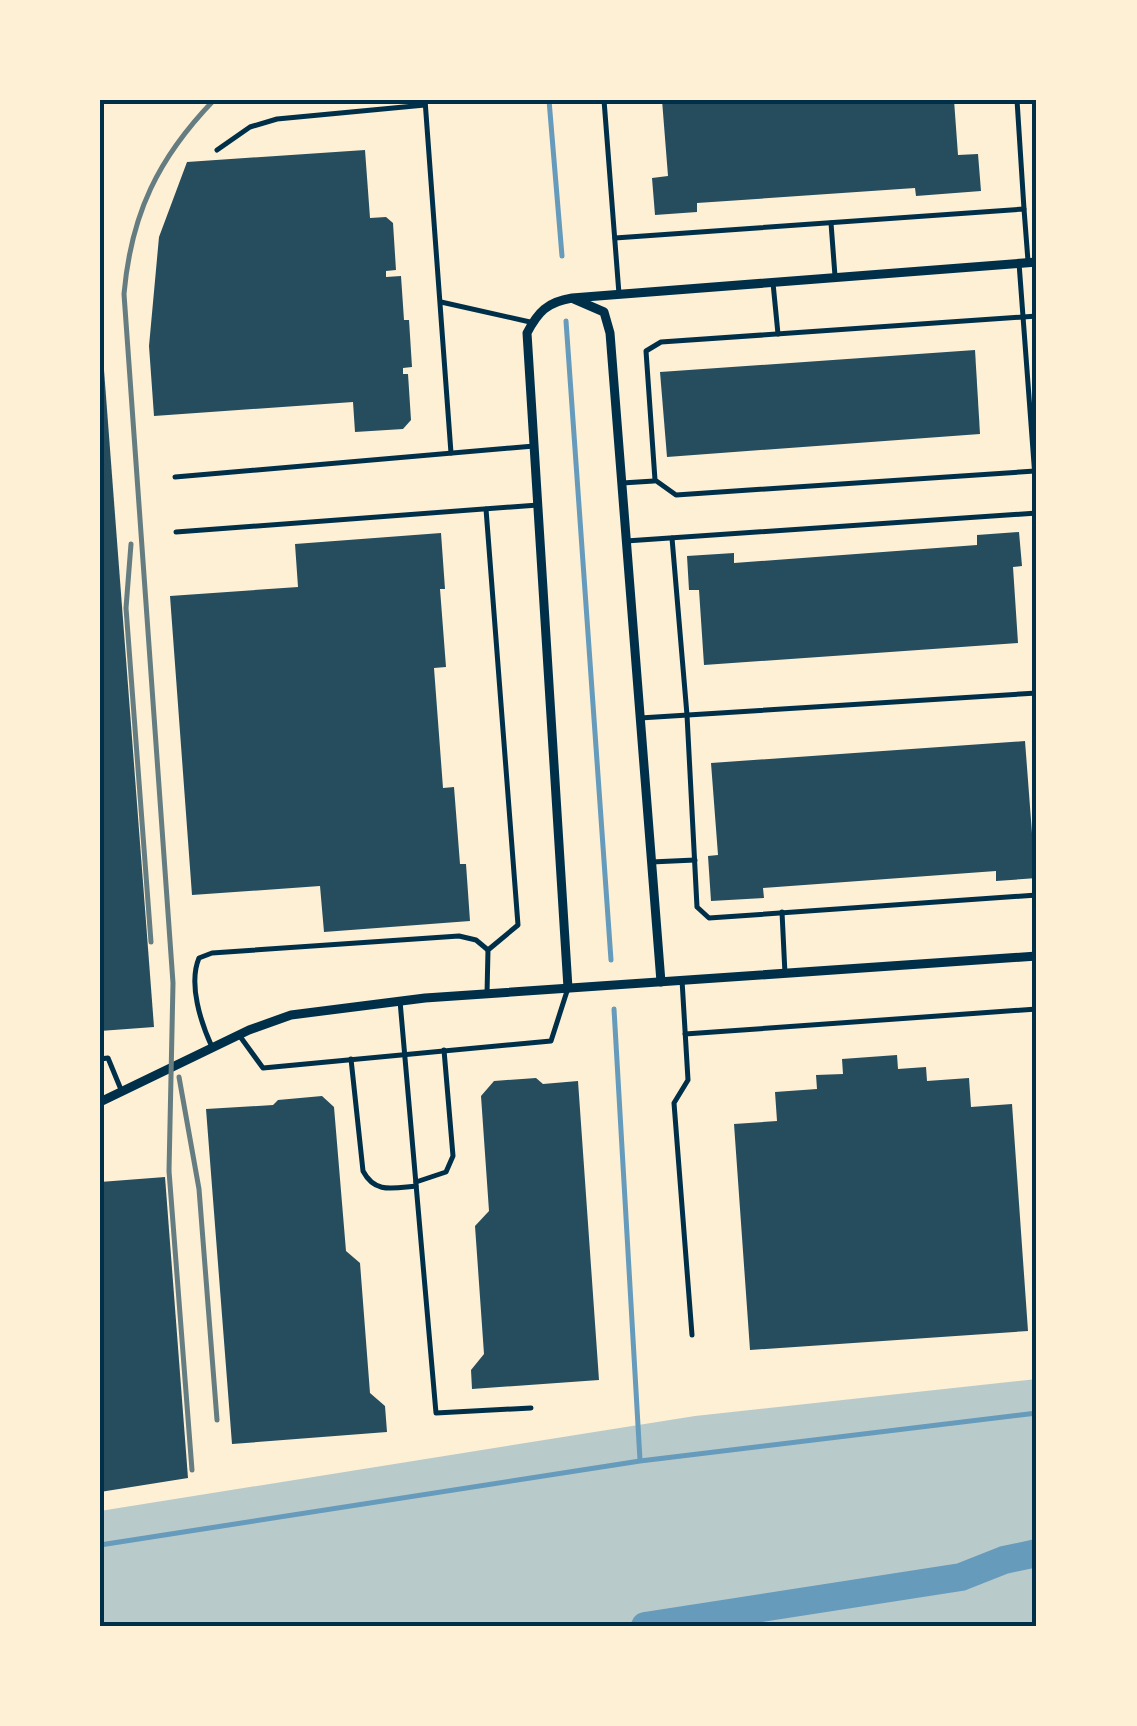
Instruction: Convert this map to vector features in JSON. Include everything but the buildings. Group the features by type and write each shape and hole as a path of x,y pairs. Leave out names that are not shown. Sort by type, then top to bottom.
{"street":[{"path":"568,988 527,333 538,312 556,300 572,298 1028,262"},
{"path":"572,298 604,312 610,333 661,982"},
{"path":"100,1102 239,1035 291,1015 488,994 1037,956"}],"lane":[{"path":"604,100 619,294"},
{"path":"1016,100 1028,262 1022,318 1037,504"},
{"path":"217,150 250,127 277,120 426,102 451,454"},
{"path":"615,238 1024,210"},
{"path":"831,223 836,276"},
{"path":"772,280 778,334"},
{"path":"440,302 532,323"},
{"path":"655,480 646,351 661,342 1037,316"},
{"path":"176,478 534,446"},
{"path":"622,483 655,480 676,495 1034,472"},
{"path":"176,532 538,505"},
{"path":"486,509 518,925 488,950"},
{"path":"626,542 1037,513"},
{"path":"672,538 687,715 697,907 709,918 1037,895"},
{"path":"640,718 1037,693"},
{"path":"651,862 695,860"},
{"path":"782,912 785,974"},
{"path":"213,1049 201,1023 195,969 199,958 459,936 476,940 488,950"},
{"path":"488,950 488,994"},
{"path":"682,980 688,1080 674,1102 692,1335"},
{"path":"239,1035 262,1068 551,1042 568,988"},
{"path":"400,1001 436,1414 531,1408"},
{"path":"685,1034 1037,1009"},
{"path":"350,1059 362,1171 368,1182 379,1189 416,1184 446,1172 453,1156 444,1050"},
{"path":"100,1059 108,1058 122,1092"}],"shaded area":[{"path":"1037,1379 1037,1626 100,1626 100,1511 695,1416"}],"waterway":[{"path":"549,100 562,256"},
{"path":"566,321 611,960"},
{"path":"614,1009 640,1460"},
{"path":"100,1545 640,1461 1037,1413"},
{"path":"645,1626 961,1577 1004,1560 1037,1553"}],"railway":[{"path":"192,1470 169,1171 173,983 124,294 133,238 151,189 177,144 214,100"},
{"path":"131,544 126,608 151,942"},
{"path":"179,1077 199,1189 217,1420"}]}
